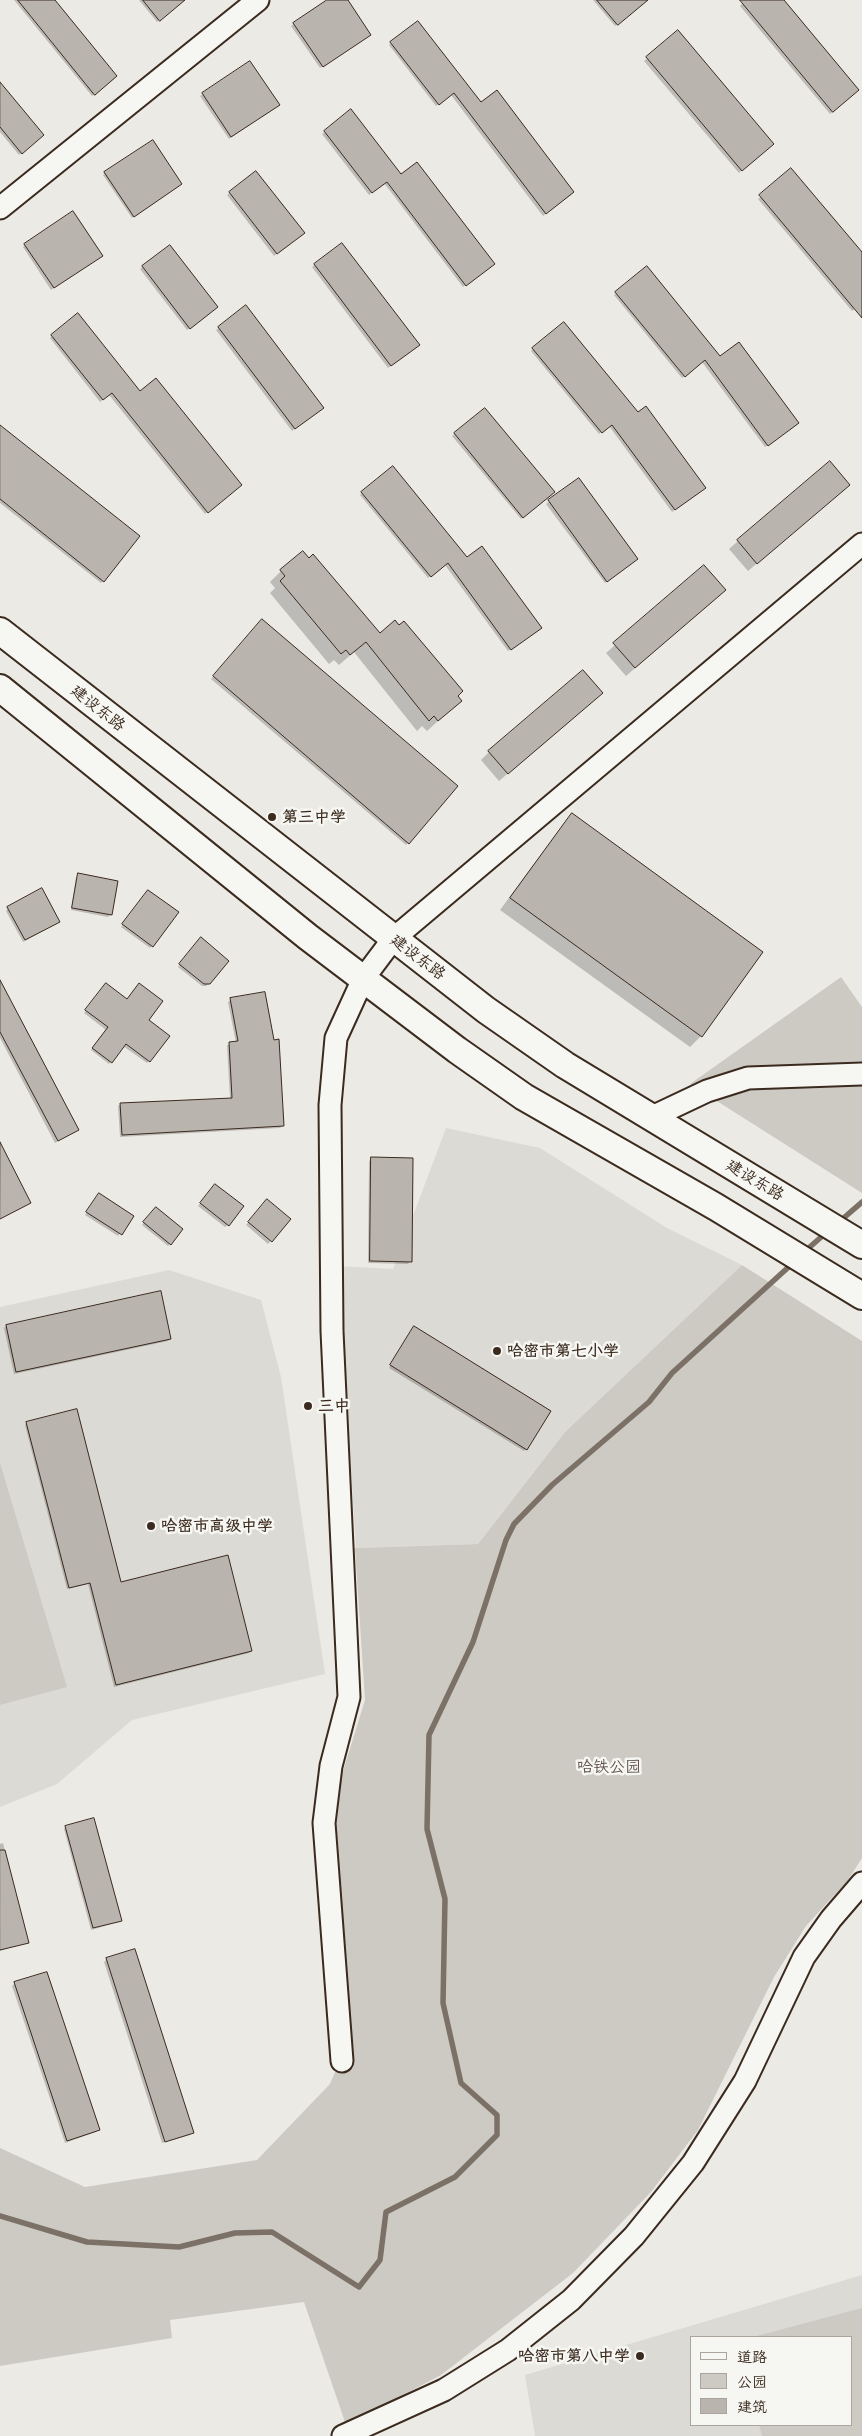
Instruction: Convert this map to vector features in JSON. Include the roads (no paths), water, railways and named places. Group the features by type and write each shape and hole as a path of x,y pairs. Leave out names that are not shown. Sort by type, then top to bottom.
{"main road":[{"name":"建设东路","path":"0,631 486,1010 565,1065 862,1245"},
{"path":"0,688 308,937 524,1097 716,1207 862,1296"}],"street":[{"path":"0,208 258,0"},
{"path":"342,2061 324,1823 331,1766 349,1697 332,1331 330,1105 336,1038 364,979 393,938 862,544"},
{"path":"652,1117 707,1091 748,1078 862,1074"},
{"path":"343,2436 444,2390 508,2350 571,2300 634,2236 693,2163 745,2081 804,1957 831,1919 862,1883"}],"waterway":[{"path":"839,1222 862,1202"},
{"path":"803,1253 828,1231"},
{"path":"0,2216 87,2242 179,2247 235,2233 272,2232 359,2287 380,2260 386,2212 455,2177 497,2135 497,2115 461,2083 443,2003 445,1899 427,1829 429,1735 473,1642 506,1540 514,1524 552,1485 649,1402 672,1373 793,1263"}],"place":[{"name":"第三中学","path":"272,817"},
{"name":"哈密市第七小学","path":"497,1351"},
{"name":"三中","path":"308,1406"},
{"name":"哈密市高级中学","path":"151,1526"},
{"name":"哈密市第八中学","path":"640,2356"}],"park label":[{"name":"哈铁公园","path":"609,1767"}]}
